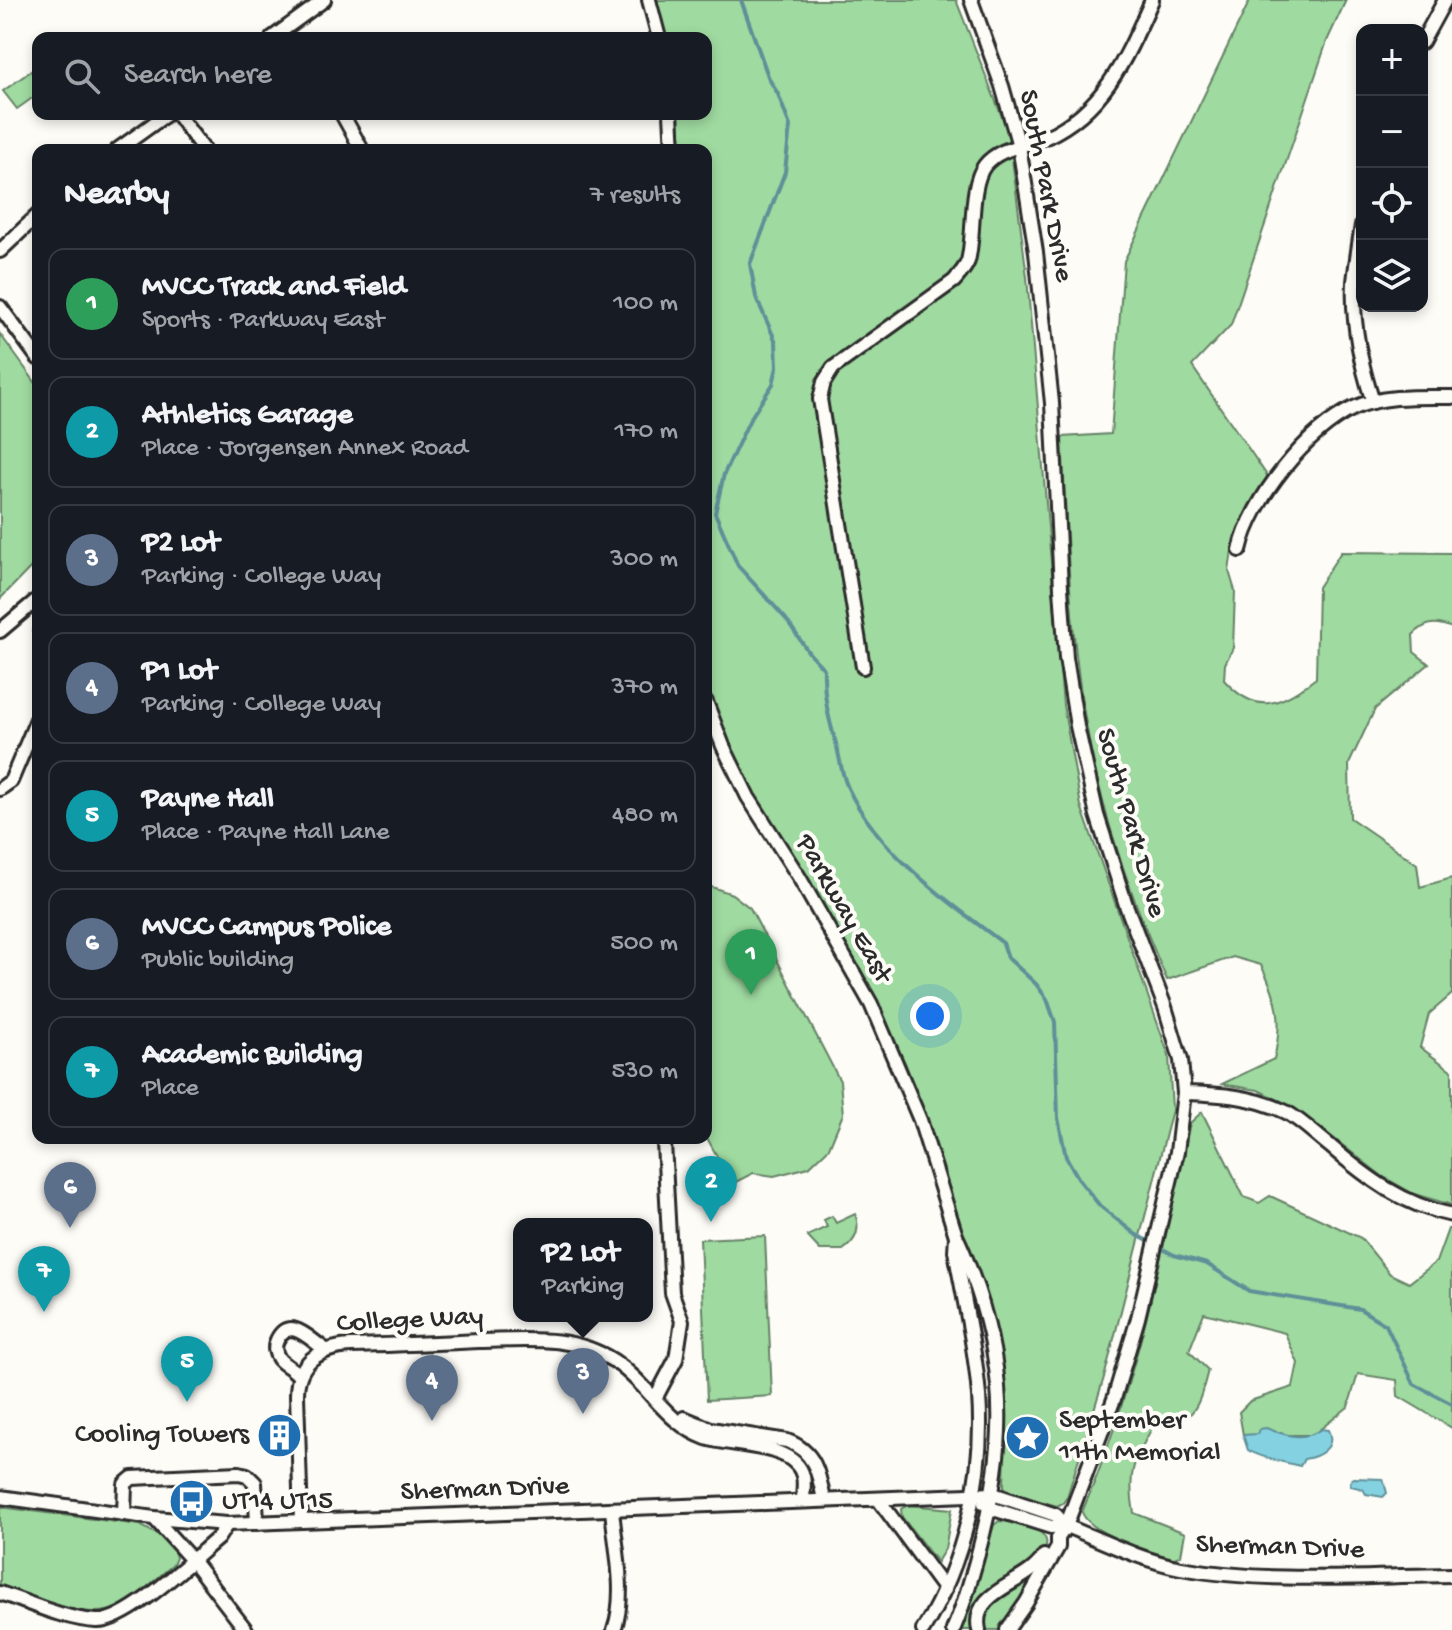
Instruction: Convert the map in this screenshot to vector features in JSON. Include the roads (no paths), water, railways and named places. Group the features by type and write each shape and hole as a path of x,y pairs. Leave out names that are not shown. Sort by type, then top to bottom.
{"street":[{"path":"289,32 324,0"},
{"path":"649,0 657,32"},
{"name":"South Park Drive","path":"971,0 1002,86 1019,146 1046,321 1066,658 1077,726 1097,815 1177,1046 1184,1093 1177,1152 1138,1318 1114,1399 1066,1526 1058,1538 1058,1547 1007,1630"},
{"path":"863,667 820,399 824,382 833,368 954,281 967,264 978,183 983,168 997,154 1047,137 1094,105 1116,77 1152,0"},
{"path":"1428,31 1445,0"},
{"path":"125,144 159,120"},
{"path":"182,120 200,144"},
{"path":"345,120 359,144"},
{"path":"671,120 673,144"},
{"path":"0,251 32,221"},
{"path":"1360,240 1354,284 1356,318 1364,374 1373,402"},
{"path":"0,307 32,350"},
{"path":"1240,550 1243,535 1265,496 1301,450 1325,427 1353,408 1373,402 1412,397 1452,397"},
{"path":"0,631 32,604"},
{"name":"Parkway East","path":"712,718 748,797 799,877 871,1004 920,1120 956,1236 986,1315 995,1359 1000,1452 990,1508 966,1597 953,1630"},
{"path":"0,789 7,786 13,776 32,731"},
{"path":"1184,1093 1224,1094 1257,1100 1287,1113 1373,1182 1400,1198 1452,1215"},
{"path":"658,1400 676,1359 682,1321 672,1293 664,1144"},
{"name":"Parkway East","path":"923,1630 945,1590 964,1533 973,1496 979,1439 979,1396 955,1251 956,1236"},
{"path":"301,1521 299,1376 276,1352 276,1341 282,1333 292,1329 302,1331 326,1350"},
{"name":"College Way","path":"299,1376 307,1362 326,1350 341,1347 538,1339 560,1341 584,1347 614,1361 658,1400 701,1426 798,1446 815,1465 824,1500"},
{"name":"College Way","path":"658,1400 671,1418 706,1438 786,1456 802,1473 803,1501"},
{"path":"124,1514 125,1484 132,1478 239,1473 247,1475 255,1483 257,1523"},
{"name":"Sherman Drive","path":"0,1497 154,1518 227,1524 993,1494 1056,1515 1066,1526 1144,1558 1180,1568 1253,1576 1452,1575"},
{"name":"Sherman Drive","path":"973,1496 990,1508 1051,1527 1066,1526"},
{"path":"878,1499 945,1590"},
{"path":"612,1509 619,1596 614,1630"},
{"path":"154,1518 192,1560 246,1630"},
{"path":"0,1593 80,1619 106,1621 133,1608 218,1538 227,1524"},
{"path":"979,1630 977,1616 982,1604 1034,1569 1058,1538"}],"water":[{"path":"1260,1429 1301,1436 1321,1429 1328,1430 1330,1442 1325,1450 1304,1459 1300,1466 1248,1450 1243,1435 1258,1434"},
{"path":"1353,1478 1383,1479 1387,1493 1383,1497 1366,1494 1363,1489 1351,1486"}],"waterway":[{"path":"741,0 769,79 790,126 785,172 750,264 756,297 776,342 777,367 773,384 750,419 724,474 715,513 738,566 786,619 824,669 827,708 848,788 861,811 896,854 938,893 1003,943 1008,958 1047,999 1055,1022 1058,1118 1066,1157 1100,1206 1135,1234 1174,1255 1207,1264 1249,1291 1360,1309 1386,1325 1414,1384 1452,1404"}],"place":[{"name":"MVCC Track and Field","path":"751,995"},
{"name":"Athletics Garage","path":"711,1222"},
{"name":"MVCC Campus Police","path":"70,1228"},
{"name":"Academic Building","path":"44,1312"},
{"name":"Payne Hall","path":"187,1402"},
{"name":"P2 Lot","path":"583,1414"},
{"name":"P1 Lot","path":"432,1421"},
{"name":"Cooling Towers","path":"280,1435"},
{"name":"September 11th Memorial","path":"1028,1437"},
{"name":"UT14 UT15","path":"191,1502"}]}
